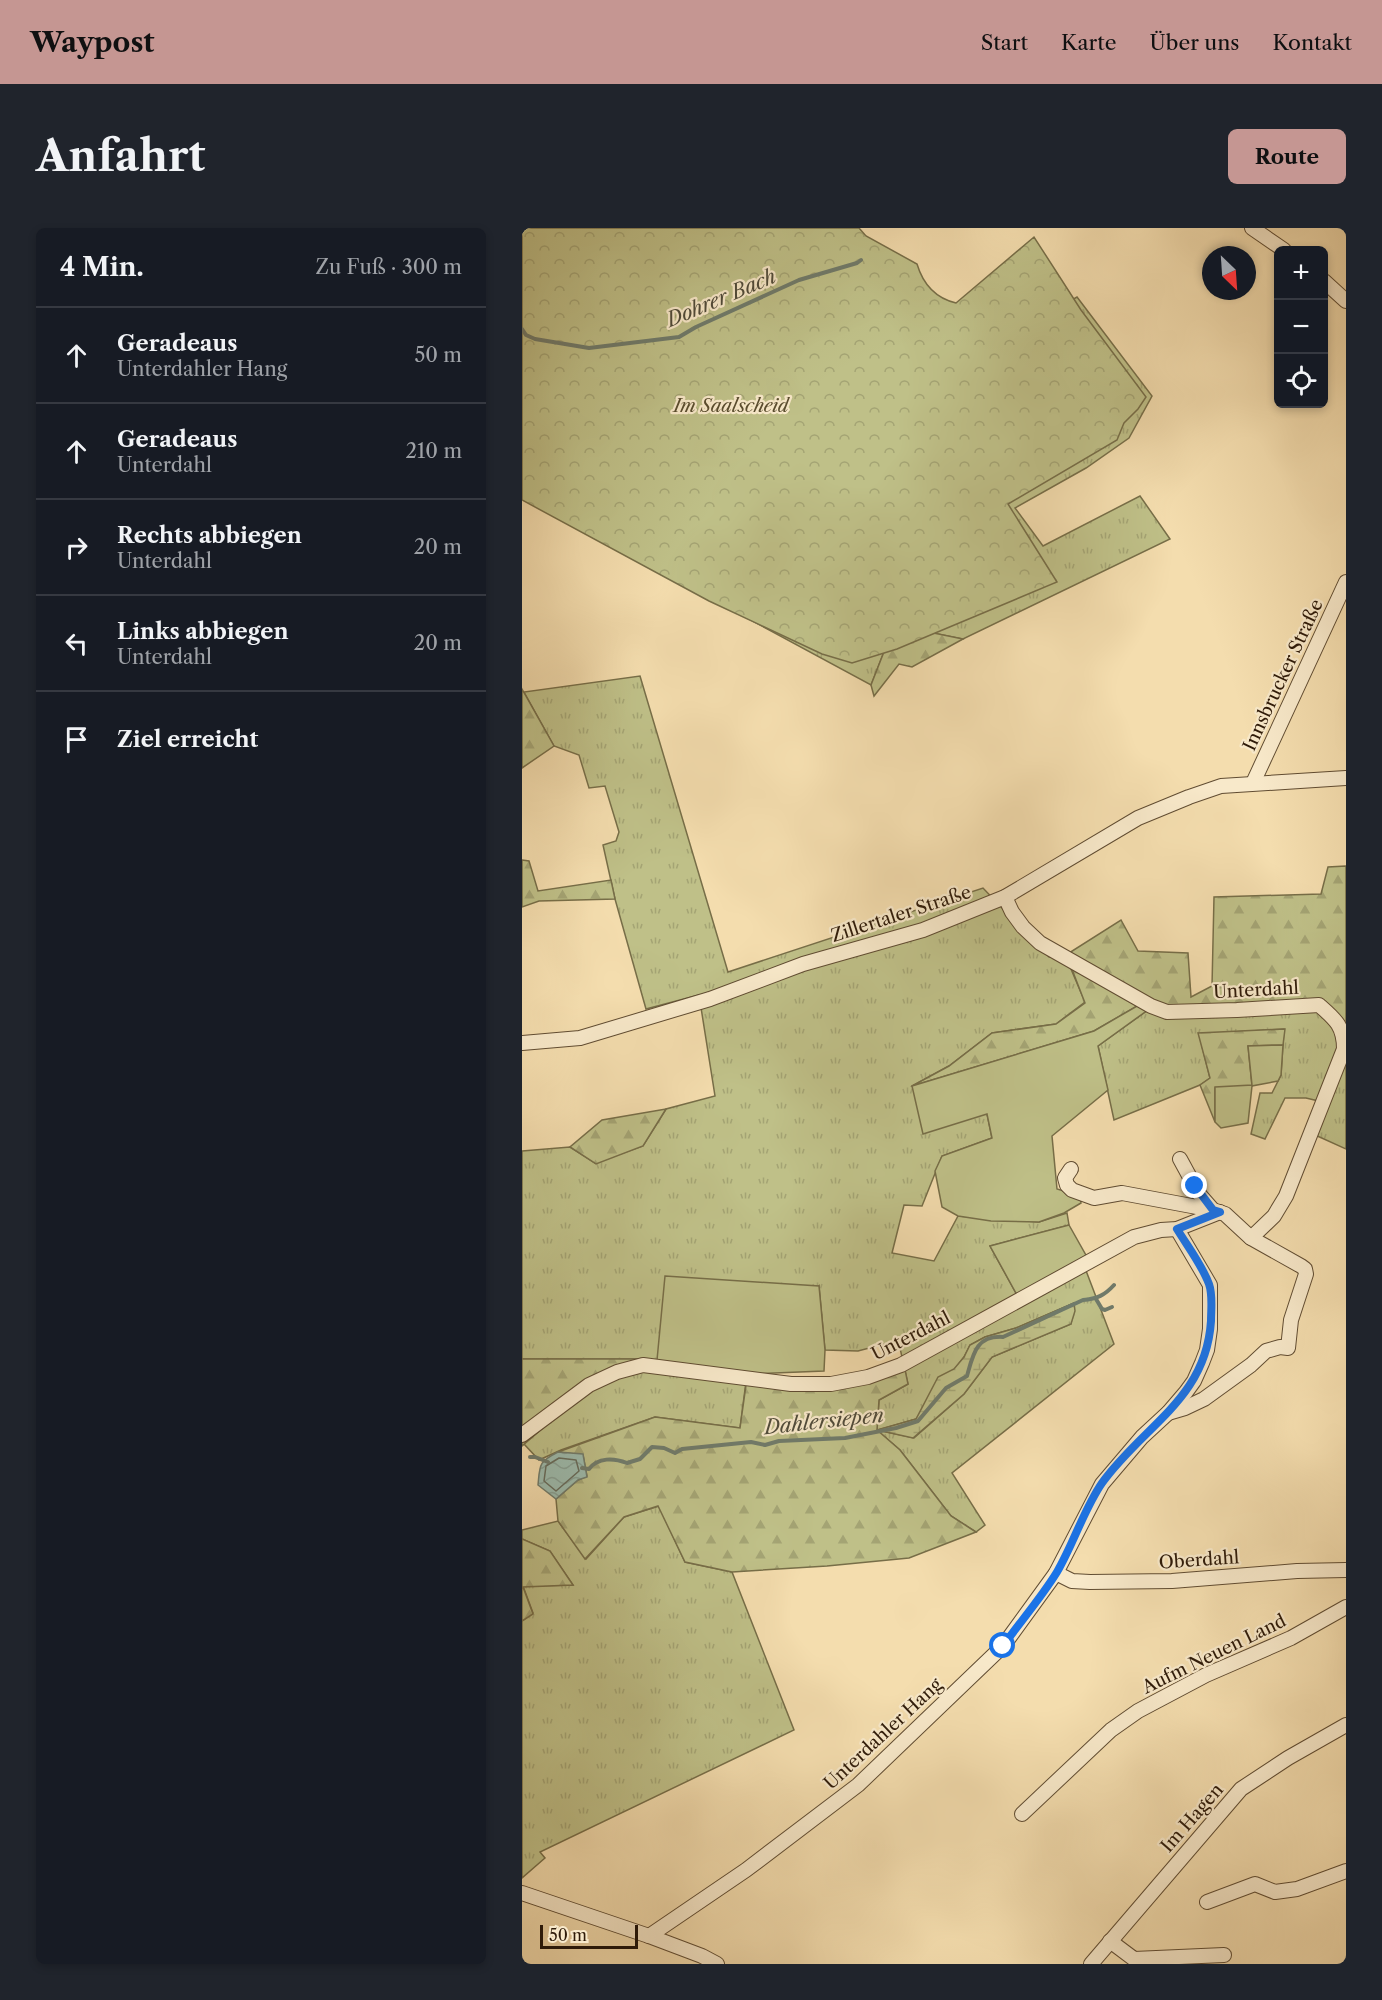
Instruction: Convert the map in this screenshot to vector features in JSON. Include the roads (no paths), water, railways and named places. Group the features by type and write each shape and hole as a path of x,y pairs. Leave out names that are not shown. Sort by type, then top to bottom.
{"street":[{"path":"1252,228 1278,246"},
{"path":"1328,285 1346,301"},
{"name":"Innsbrucker Straße","path":"1253,783 1346,582"},
{"name":"Zillertaler Straße","path":"522,1043 580,1038 699,1002 803,964 923,930 1005,897 1138,818 1221,786 1346,778"},
{"name":"Unterdahl","path":"1005,897 1023,927 1040,943 1160,1010 1167,1012 1237,1010 1319,1005 1338,1023 1343,1035 1344,1048 1286,1196 1274,1216 1251,1238"},
{"path":"1168,1413 1204,1399 1266,1351 1280,1347 1288,1348 1292,1320 1305,1280 1305,1269 1251,1238 1199,1194 1180,1160"},
{"path":"1071,1169 1065,1178 1066,1185 1088,1197 1101,1198 1122,1193 1217,1211"},
{"name":"Unterdahl","path":"522,1436 589,1385 605,1377 643,1365 791,1384 831,1383 868,1377 901,1365 1134,1237 1161,1230 1177,1229 1217,1211"},
{"path":"1056,1573 1101,1484 1142,1437 1168,1413 1194,1381 1207,1350 1211,1309 1210,1285 1177,1229"},
{"name":"Oberdahl","path":"1056,1573 1072,1581 1090,1582 1172,1581 1297,1571 1346,1570"},
{"name":"Unterdahler Hang","path":"649,1936 746,1870 858,1785 1003,1646 1056,1573"},
{"name":"Aufm Neuen Land","path":"1022,1814 1111,1730 1138,1711 1206,1675 1292,1638 1346,1607"},
{"name":"Im Hagen","path":"1091,1964 1241,1789 1288,1758 1346,1725"},
{"path":"1207,1902 1255,1884 1275,1892 1297,1889 1346,1871"},
{"path":"522,1893 649,1936 717,1964"},
{"path":"1110,1941 1134,1959 1224,1954"}],"water":[{"path":"558,1452 583,1454 587,1477 578,1480 556,1499 538,1485 541,1465"}],"waterway":[{"name":"Dohrer Bach","path":"522,329 526,335 535,339 589,348 679,337 799,280 861,260"},
{"name":"Dahlersiepen","path":"582,1468 589,1469 597,1462 606,1460 627,1463 640,1459 652,1447 664,1448 675,1453 682,1449 751,1442 765,1445 779,1441 845,1438 896,1428 918,1421 946,1388 967,1376 974,1354 981,1343 994,1337 1003,1337 1083,1300 1100,1296 1114,1285"},
{"path":"1096,1299 1102,1309 1112,1307"},
{"name":"Dahlersiepen","path":"530,1457 548,1462"}],"park label":[{"name":"Im Saalscheid","path":"731,406"}]}
